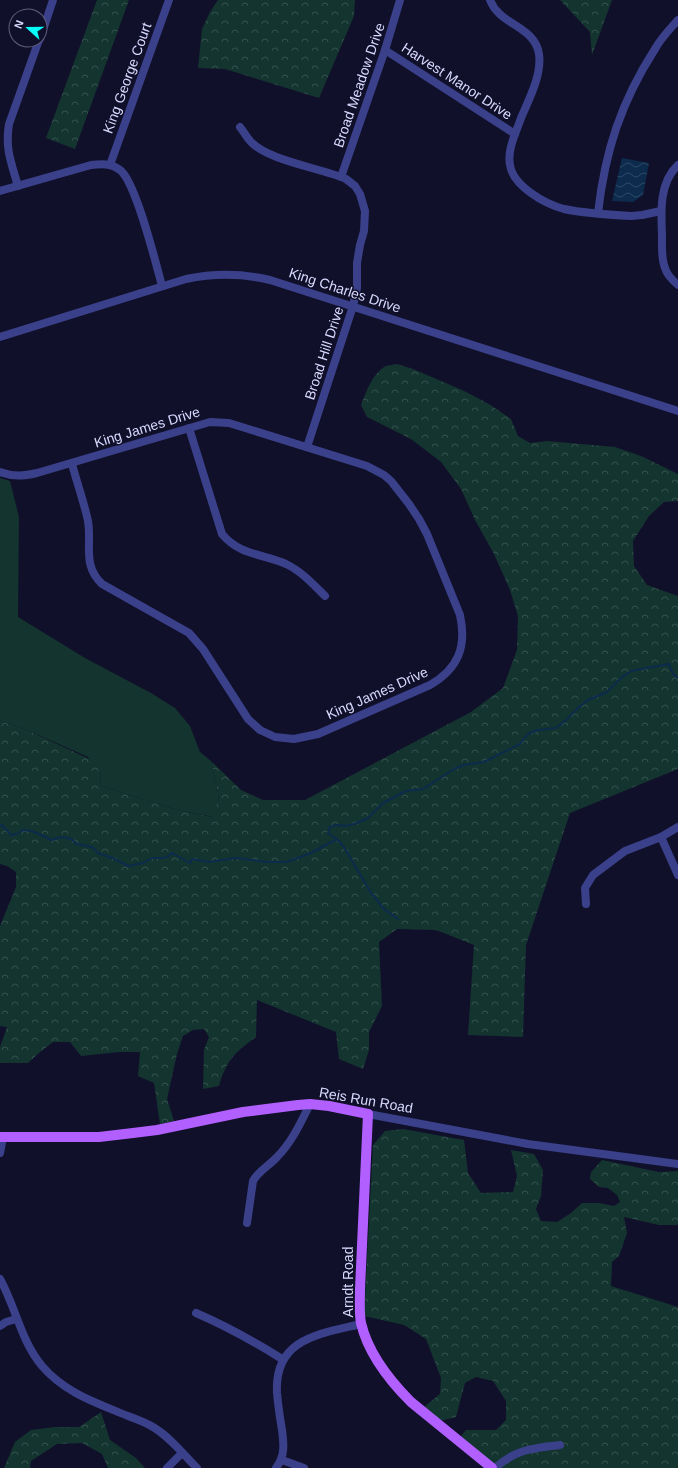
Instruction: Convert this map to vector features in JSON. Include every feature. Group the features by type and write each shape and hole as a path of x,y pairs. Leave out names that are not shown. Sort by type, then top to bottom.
{"main road":[{"name":"Reis Run Road","path":"2,1137 52,1138 119,1135 157,1130 243,1112 310,1104 329,1106 368,1114"},
{"name":"Arndt Road","path":"368,1114 360,1289 361,1324 371,1348 380,1364 401,1392 411,1402 493,1468"}],"street":[{"path":"48,15 53,0"},
{"name":"King George Court","path":"110,165 169,0"},
{"name":"Broad Meadow Drive","path":"341,177 385,50 400,0"},
{"path":"490,0 492,6 501,16 529,35 539,50 540,64 538,74 510,151 511,169 516,180 537,196 564,209 631,216 661,211"},
{"path":"598,213 601,186 609,148 625,104 655,48 678,20"},
{"path":"18,186 8,149 7,133 37,48"},
{"name":"Harvest Manor Drive","path":"385,50 515,134"},
{"name":"Broad Hill Drive","path":"240,127 251,142 259,149 271,155 341,177 350,182 360,194 365,211 364,232 357,263 357,288 353,306 307,447"},
{"path":"0,191 90,165 110,165 121,171 129,183 140,211 162,286"},
{"path":"678,165 671,173 666,184 661,211 663,261 667,274 678,285"},
{"name":"King Charles Drive","path":"0,337 162,286 202,276 245,275 270,280 678,410"},
{"name":"King James Drive","path":"0,472 9,476 27,476 72,464 210,422 229,422 367,466 384,475 397,489 409,504 427,534 460,615 463,627 463,639 455,662 438,680 318,734 294,739 284,739 260,730 242,710 203,649 189,633 102,584 96,579 89,564 88,522 72,464"},
{"path":"189,428 222,534 228,542 240,550 276,560 295,569 325,596"},
{"path":"586,904 585,888 593,875 625,851 661,837 678,827"},
{"path":"661,837 678,875"},
{"path":"247,1223 253,1181 256,1175 278,1157 298,1128 310,1104"},
{"name":"Reis Run Road","path":"368,1114 528,1144 678,1164"},
{"path":"0,1153 2,1137"},
{"path":"0,1279 27,1343 38,1360 50,1374 61,1384 81,1396 154,1427 197,1468"},
{"path":"196,1313 254,1341 282,1359"},
{"path":"0,1326 6,1322 16,1319"},
{"path":"276,1468 282,1460 283,1440 277,1393 282,1359 298,1344 313,1336 361,1324"},
{"path":"493,1468 504,1459 516,1453 532,1448 560,1445"},
{"path":"167,1468 182,1453"},
{"path":"282,1460 304,1468"}],"green space":[{"path":"97,0 129,0 75,149 46,138"},
{"path":"218,0 355,0 354,16 319,98 225,69 198,68 202,29 210,12"},
{"path":"560,0 612,0 592,55 590,32"},
{"path":"397,364 413,369 462,390 489,404 511,419 518,436 530,443 547,441 615,447 641,456 678,474 678,501 664,502 649,516 633,541 634,566 647,585 678,596 678,769 570,813 526,945 523,1037 468,1035 474,945 436,930 397,929 379,942 382,1006 369,1032 369,1050 363,1069 339,1059 336,1032 257,1000 256,1037 242,1047 228,1063 219,1086 203,1089 204,1050 209,1037 204,1029 193,1030 183,1036 177,1054 167,1099 174,1121 160,1124 154,1083 138,1076 140,1052 119,1052 81,1056 70,1042 53,1042 28,1063 0,1063 0,1047 7,1027 0,1026 0,926 16,887 16,872 7,866 0,864 0,721 25,729 98,763 101,786 178,810 212,817 219,798 211,761 241,790 263,800 305,800 471,712 503,688 517,650 518,616 510,590 494,554 475,520 461,489 441,462 411,439 367,417 361,405 376,374 384,367"},
{"path":"0,478 10,481 19,517 18,617 85,658 151,693 175,708 190,726 200,752 211,761 219,798 213,817 178,810 101,786 100,771 88,757 25,729 0,721"},
{"path":"403,1129 464,1140 468,1173 481,1193 513,1192 517,1176 511,1150 534,1154 543,1170 541,1196 536,1209 541,1221 557,1222 571,1213 582,1203 599,1203 614,1206 620,1202 617,1195 608,1188 599,1187 590,1179 591,1172 602,1160 659,1172 678,1171 678,1225 659,1225 624,1217 627,1233 619,1256 612,1262 611,1286 678,1307 678,1468 497,1468 466,1444 461,1436 466,1430 496,1430 506,1420 506,1401 493,1381 476,1377 465,1383 456,1417 440,1421 425,1406 440,1394 441,1378 426,1339 404,1325 364,1316 373,1145 385,1131"},
{"path":"101,1412 110,1440 136,1458 145,1468 108,1468 102,1454 82,1443 57,1444 31,1461 30,1468 4,1468 15,1442 31,1430 55,1427 79,1427"}],"water":[{"path":"622,158 649,163 643,195 633,202 612,201"}],"waterway":[{"path":"0,826 2,825 11,835 17,834 23,830 32,831 52,840 61,837 71,839 77,844 92,847 98,853 115,859 128,866 143,863 152,858 167,857 172,853 190,863 192,859 209,862 236,858 267,862 287,862 311,853 337,839 328,833 330,827 337,825 347,826 357,823 368,818 383,803 406,791 423,789 454,769 464,765 484,762 520,744 528,734 538,730 556,728 588,700 607,692 622,677 631,671 669,664 673,674 678,678"},
{"path":"337,839 344,847 371,893 384,909 398,919"}]}
